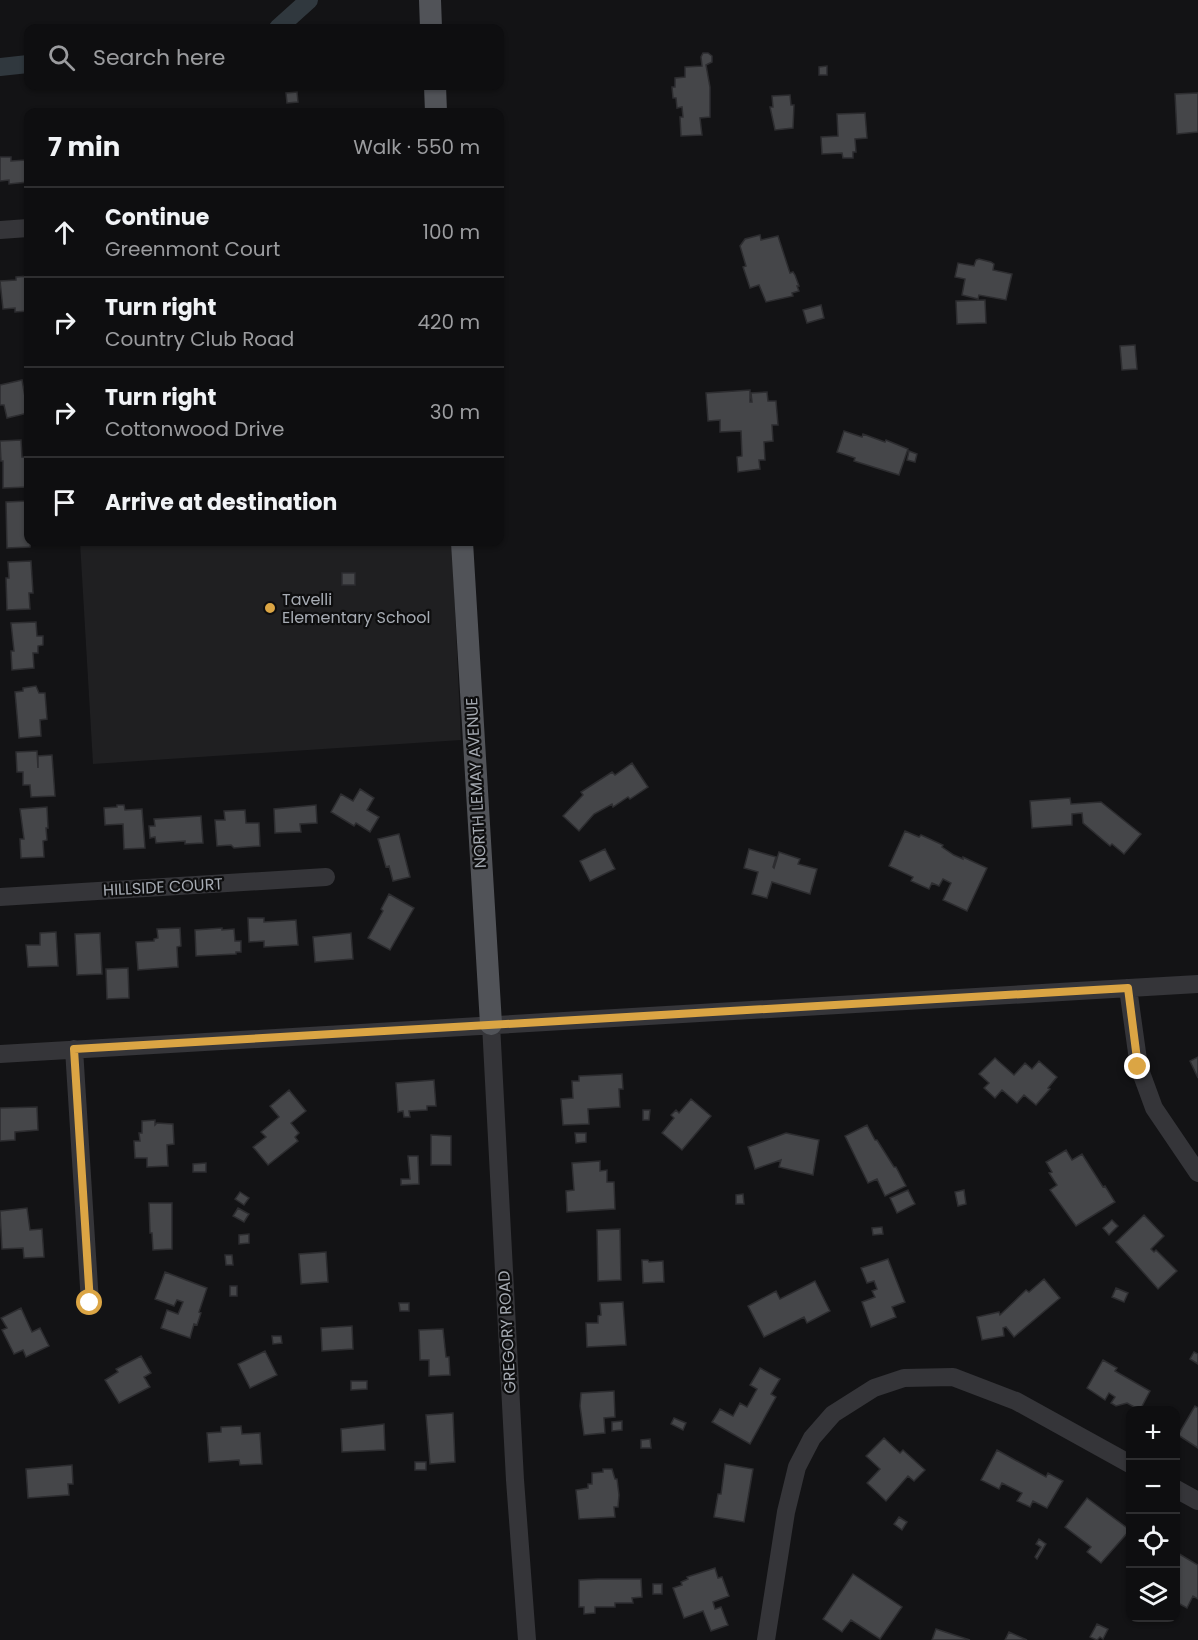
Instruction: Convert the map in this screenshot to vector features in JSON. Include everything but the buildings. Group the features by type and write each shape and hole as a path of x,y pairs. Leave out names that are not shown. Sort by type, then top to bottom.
{"main road":[{"path":"430,0 431,24"},
{"path":"435,90 436,108"},
{"name":"NORTH LEMAY AVENUE","path":"462,546 491,1024"}],"street":[{"path":"0,230 24,228"},
{"name":"HILLSIDE COURT","path":"0,897 326,877"},
{"path":"0,1054 1198,984"},
{"path":"1128,988 1138,1067 1154,1108 1198,1173"},
{"name":"GREGORY ROAD","path":"491,1024 515,1480 527,1640"},
{"path":"74,1049 90,1303"},
{"path":"766,1640 786,1512 797,1467 812,1438 833,1414 874,1388 904,1378 953,1377 1016,1401 1126,1461"},
{"path":"1180,1491 1198,1501"}],"shaded area":[{"name":"Tavelli Elementary School","path":"80,546 452,546 461,740 93,764"}],"waterway":[{"path":"282,24 309,0"},
{"path":"0,67 24,64"}],"place":[{"name":"Tavelli Elementary School","path":"270,608"}],"route":[{"path":"90,1303 74,1049 1128,988 1138,1067"}]}
